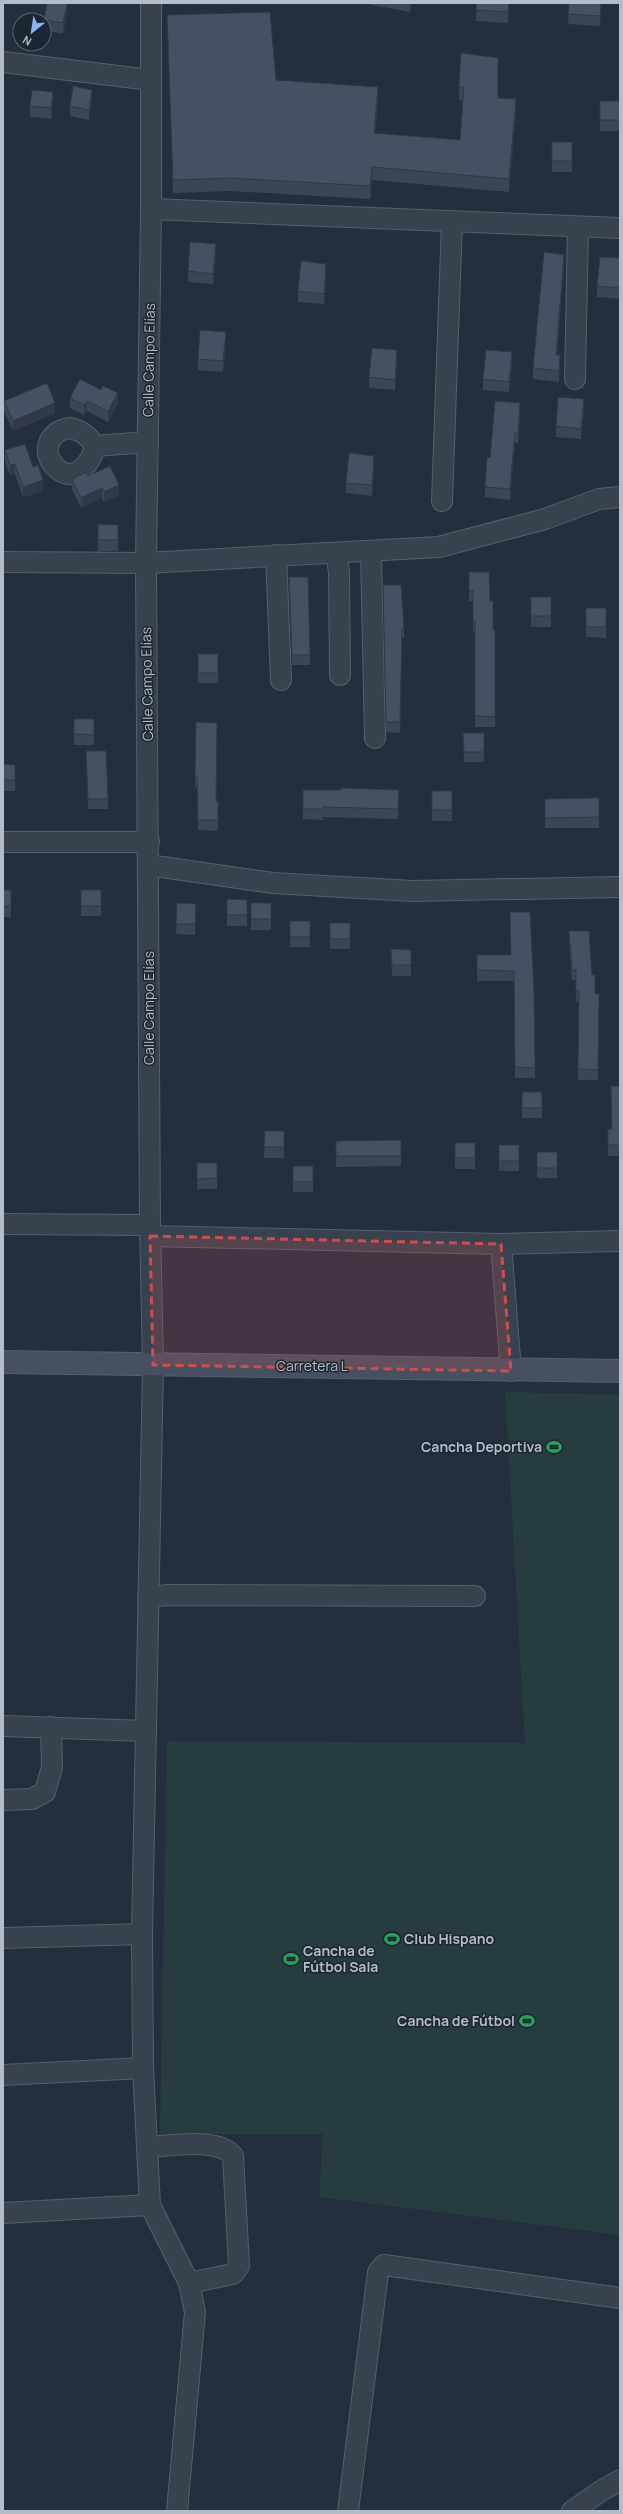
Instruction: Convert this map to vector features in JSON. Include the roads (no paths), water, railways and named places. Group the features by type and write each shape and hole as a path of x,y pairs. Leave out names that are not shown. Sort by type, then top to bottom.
{"street":[{"name":"Calle Campo Elías","path":"150,2205 143,2068 142,1934 153,1365 150,1230 149,842 146,563 151,209 151,3"},
{"path":"3,62 151,80"},
{"path":"151,209 578,228 620,228"},
{"path":"442,501 452,222"},
{"path":"575,379 578,228"},
{"path":"95,446 148,442"},
{"path":"3,562 146,563 276,555 371,553 439,547 545,519 599,499 620,497"},
{"path":"371,553 375,738"},
{"path":"336,554 339,572 340,675"},
{"path":"276,555 281,680"},
{"path":"3,842 149,842"},
{"path":"148,865 273,883 405,890 620,887"},
{"path":"3,1224 501,1244 620,1241"},
{"path":"501,1244 511,1370"},
{"name":"Carretera L","path":"3,1362 153,1365 363,1366 620,1371"},
{"path":"148,1597 168,1595 475,1596"},
{"path":"3,1726 146,1730"},
{"path":"3,1800 32,1799 45,1792 52,1766 50,1727"},
{"path":"3,1938 142,1934"},
{"path":"3,2075 143,2068"},
{"path":"148,2147 214,2144 225,2148 233,2156 239,2266 233,2274 189,2283"},
{"path":"3,2213 150,2205 189,2283 195,2312 177,2511"},
{"path":"348,2511 378,2272 380,2268 384,2265 620,2298"},
{"path":"572,2511 601,2490 620,2480"}],"place":[{"name":"Cancha Deportiva","path":"554,1447"},
{"name":"Club Hispano","path":"392,1939"},
{"name":"Cancha de Fútbol Sala","path":"291,1959"},
{"name":"Cancha de Fútbol","path":"527,2021"}]}
